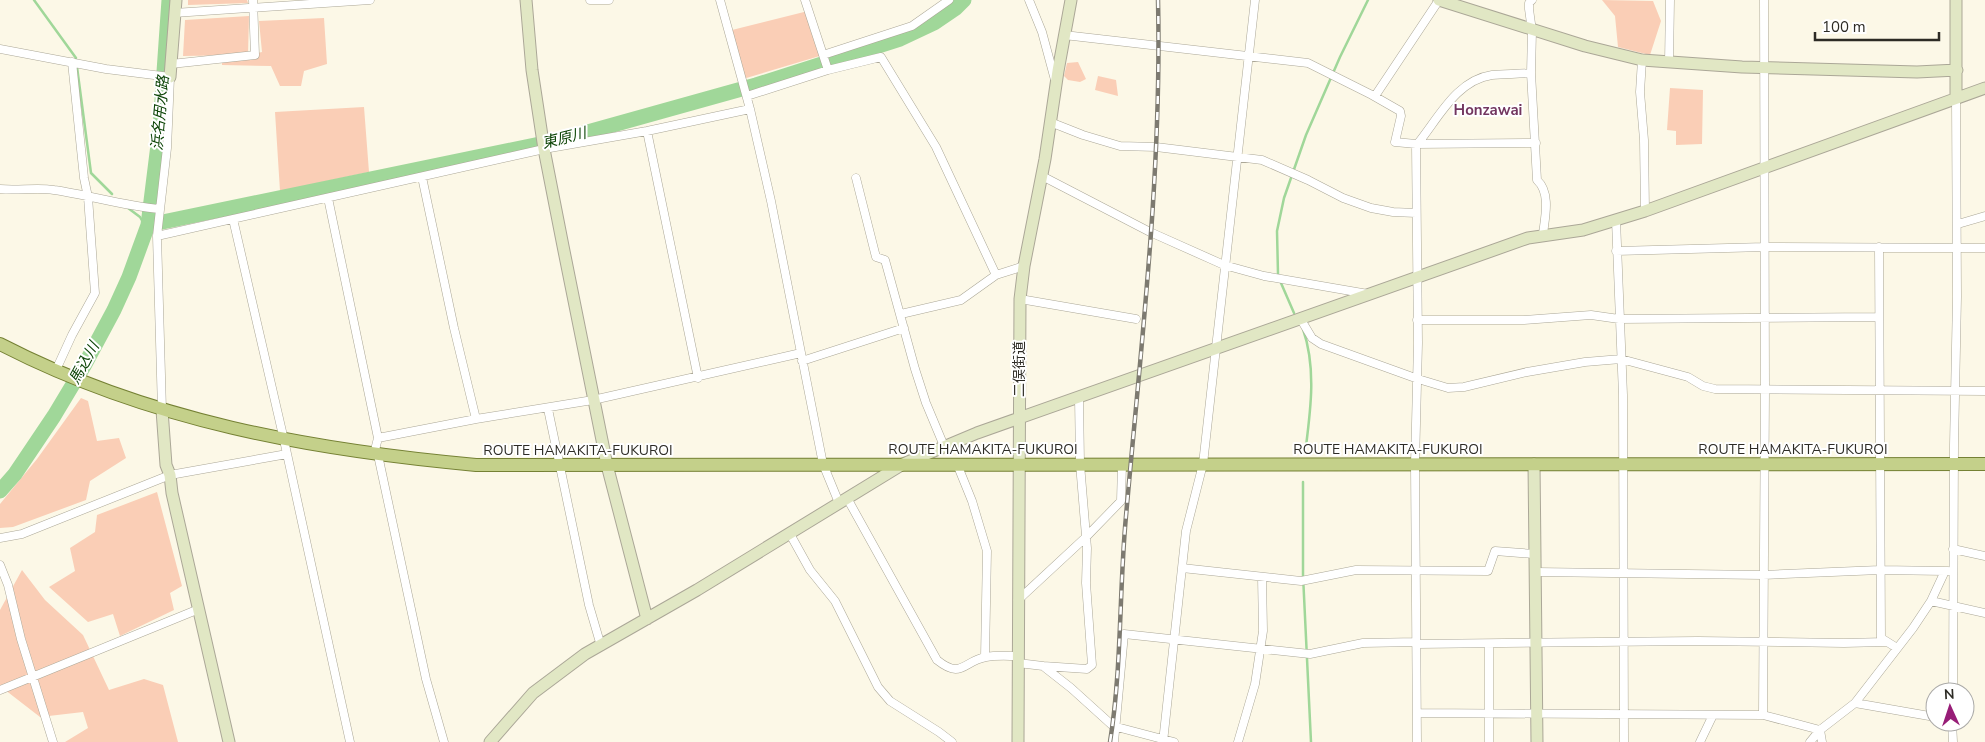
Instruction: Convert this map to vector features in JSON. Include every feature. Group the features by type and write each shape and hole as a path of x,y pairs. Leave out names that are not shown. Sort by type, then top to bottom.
{"main road":[{"name":"ROUTE HAMAKITA-FUKUROI","path":"0,344 105,391 162,410 284,440 376,454 476,465 1985,464"}],"street":[{"path":"176,0 171,64 167,77 167,148 157,209 162,410 166,465 170,475 172,493 229,742"},
{"path":"174,13 253,4 370,0"},
{"path":"526,0 532,70 544,149 593,400 607,465 647,619"},
{"path":"590,0 609,0"},
{"path":"720,0 750,109 823,464 937,660 946,668 952,670 960,669 985,657 1018,659 1043,666 1087,669 1092,665 1086,583 1086,537 1080,464 1079,397"},
{"path":"806,0 828,70"},
{"path":"824,55 912,26 949,0"},
{"path":"1029,0 1042,32 1056,82"},
{"name":"二俣街道","path":"1018,742 1020,299 1024,266 1042,176 1071,0"},
{"path":"1163,741 1186,530 1203,464 1255,0"},
{"path":"1375,96 1439,0 1532,31 1600,51 1642,60 1669,63 1917,72 1956,70"},
{"path":"1532,0 1529,3 1532,31 1531,74 1537,180 1544,187 1546,194 1544,234"},
{"path":"1669,63 1670,0"},
{"path":"1763,715 1766,390 1764,0"},
{"path":"1810,742 1820,730 1855,703 1931,601 1949,571 1953,549 1956,247 1958,224 1956,0"},
{"path":"171,64 255,55 253,4"},
{"path":"1064,36 1308,63 1375,96 1400,111 1401,116 1395,142 1536,143"},
{"path":"0,49 154,77 167,77"},
{"path":"747,96 828,70 881,57 936,147 996,275"},
{"path":"1642,60 1640,92 1644,140 1645,211"},
{"path":"57,370 72,335 95,293 88,197 84,178 72,62"},
{"path":"1417,742 1416,464 1418,277 1416,213 1418,143 1460,89 1476,80 1491,76 1531,74"},
{"path":"490,742 533,692 585,654 790,534 903,464 944,446 1528,238 1544,234 1583,230 1645,211 1985,88"},
{"path":"157,236 544,149 647,131 750,109"},
{"path":"1050,122 1082,135 1120,146 1156,147 1262,160 1296,174 1343,198 1371,208 1393,212 1416,213"},
{"path":"647,131 698,378"},
{"path":"1042,176 1150,232 1224,265 1264,276 1368,294"},
{"path":"422,177 454,328 476,419"},
{"path":"856,178 876,257 886,260 926,403 944,446"},
{"path":"0,188 17,191 52,189 142,208 157,209"},
{"path":"328,198 378,438 376,454 426,679 444,742"},
{"path":"1958,224 1985,216"},
{"path":"233,219 284,440 350,742"},
{"path":"1616,220 1623,464 1624,742"},
{"path":"1616,251 1765,247 1985,248"},
{"path":"1879,247 1881,638 1897,648"},
{"path":"900,314 961,300 996,275 1024,266"},
{"path":"1020,299 1136,319"},
{"path":"1417,320 1524,320 1591,315 1619,319 1879,317"},
{"path":"1300,318 1312,338 1321,344 1448,388 1464,387 1537,370 1585,362 1621,359 1688,377 1703,386 1715,389 1985,391"},
{"path":"378,438 476,419 548,409 801,357 904,328"},
{"path":"548,409 590,605 601,646"},
{"path":"0,538 22,534 170,475 287,454"},
{"path":"957,464 972,501 987,551 985,657"},
{"path":"1018,600 1086,537 1121,501 1122,464"},
{"path":"1534,464 1537,742"},
{"path":"790,534 810,570 835,601 878,688 890,701 940,732 952,742"},
{"path":"1953,549 1985,556"},
{"path":"1182,568 1303,580 1356,570 1488,570 1495,551 1534,554"},
{"path":"0,564 10,590 21,639 53,742"},
{"path":"1536,572 1763,575 1880,570 1949,571"},
{"path":"1949,571 1957,606 1953,682"},
{"path":"1238,742 1255,684 1263,631 1262,577"},
{"path":"1931,601 1985,613"},
{"path":"0,690 199,610"},
{"path":"1114,742 1124,634 1307,653 1363,643 1763,642 1844,644 1885,642"},
{"path":"1488,742 1489,644"},
{"path":"1043,666 1071,688 1104,720 1116,727 1163,741 1174,742"},
{"path":"1855,703 1925,715"},
{"path":"1417,714 1763,715 1820,730"},
{"path":"1700,742 1713,715"},
{"path":"1820,730 1822,742"}],"shaded area":[{"path":"188,0 247,0 248,3 188,5"},
{"path":"1602,0 1653,1 1661,21 1650,55 1618,47 1615,16"},
{"path":"808,11 823,55 743,79 732,30"},
{"path":"249,16 248,55 262,52 259,21 324,18 327,64 304,71 301,86 280,86 271,66 222,65 222,61 243,55 183,56 185,20"},
{"path":"1078,62 1086,79 1080,82 1068,80 1064,76 1067,63"},
{"path":"1098,76 1116,80 1118,96 1095,90"},
{"path":"1670,88 1703,90 1702,144 1676,145 1676,131 1667,130"},
{"path":"364,107 369,172 280,191 275,112"},
{"path":"81,398 88,401 97,441 119,438 126,458 90,481 86,500 13,527 0,528 0,504 37,459"},
{"path":"157,492 182,586 170,593 174,610 120,636 113,614 88,622 49,587 75,571 70,548 95,532 97,515"},
{"path":"22,570 45,600 83,635 109,690 144,679 163,685 178,742 65,742 88,728 83,712 40,717 0,686 0,610"}],"waterway":[{"path":"34,0 76,58"},
{"name":"馬込川","path":"0,491 15,474 54,416 84,366 114,310 129,277 148,225 160,129 169,0"},
{"name":"東原川","path":"148,225 559,140 756,85 900,39 934,23 964,0"},
{"path":"1278,274 1277,231 1284,198 1306,135 1340,57 1368,0"},
{"path":"77,67 91,173 112,194"},
{"path":"128,208 140,217 144,224 148,225"},
{"path":"1281,283 1294,313"},
{"path":"1303,329 1310,358 1311,372 1311,402 1306,446"},
{"path":"1303,482 1303,575 1311,742"}],"railway":[{"path":"1110,742 1117,686 1124,544 1154,194 1157,129 1158,0"}],"district":[{"name":"Honzawai","path":"1488,110"}],"water label":[{"name":"浜名用水路","path":"160,113"}]}
